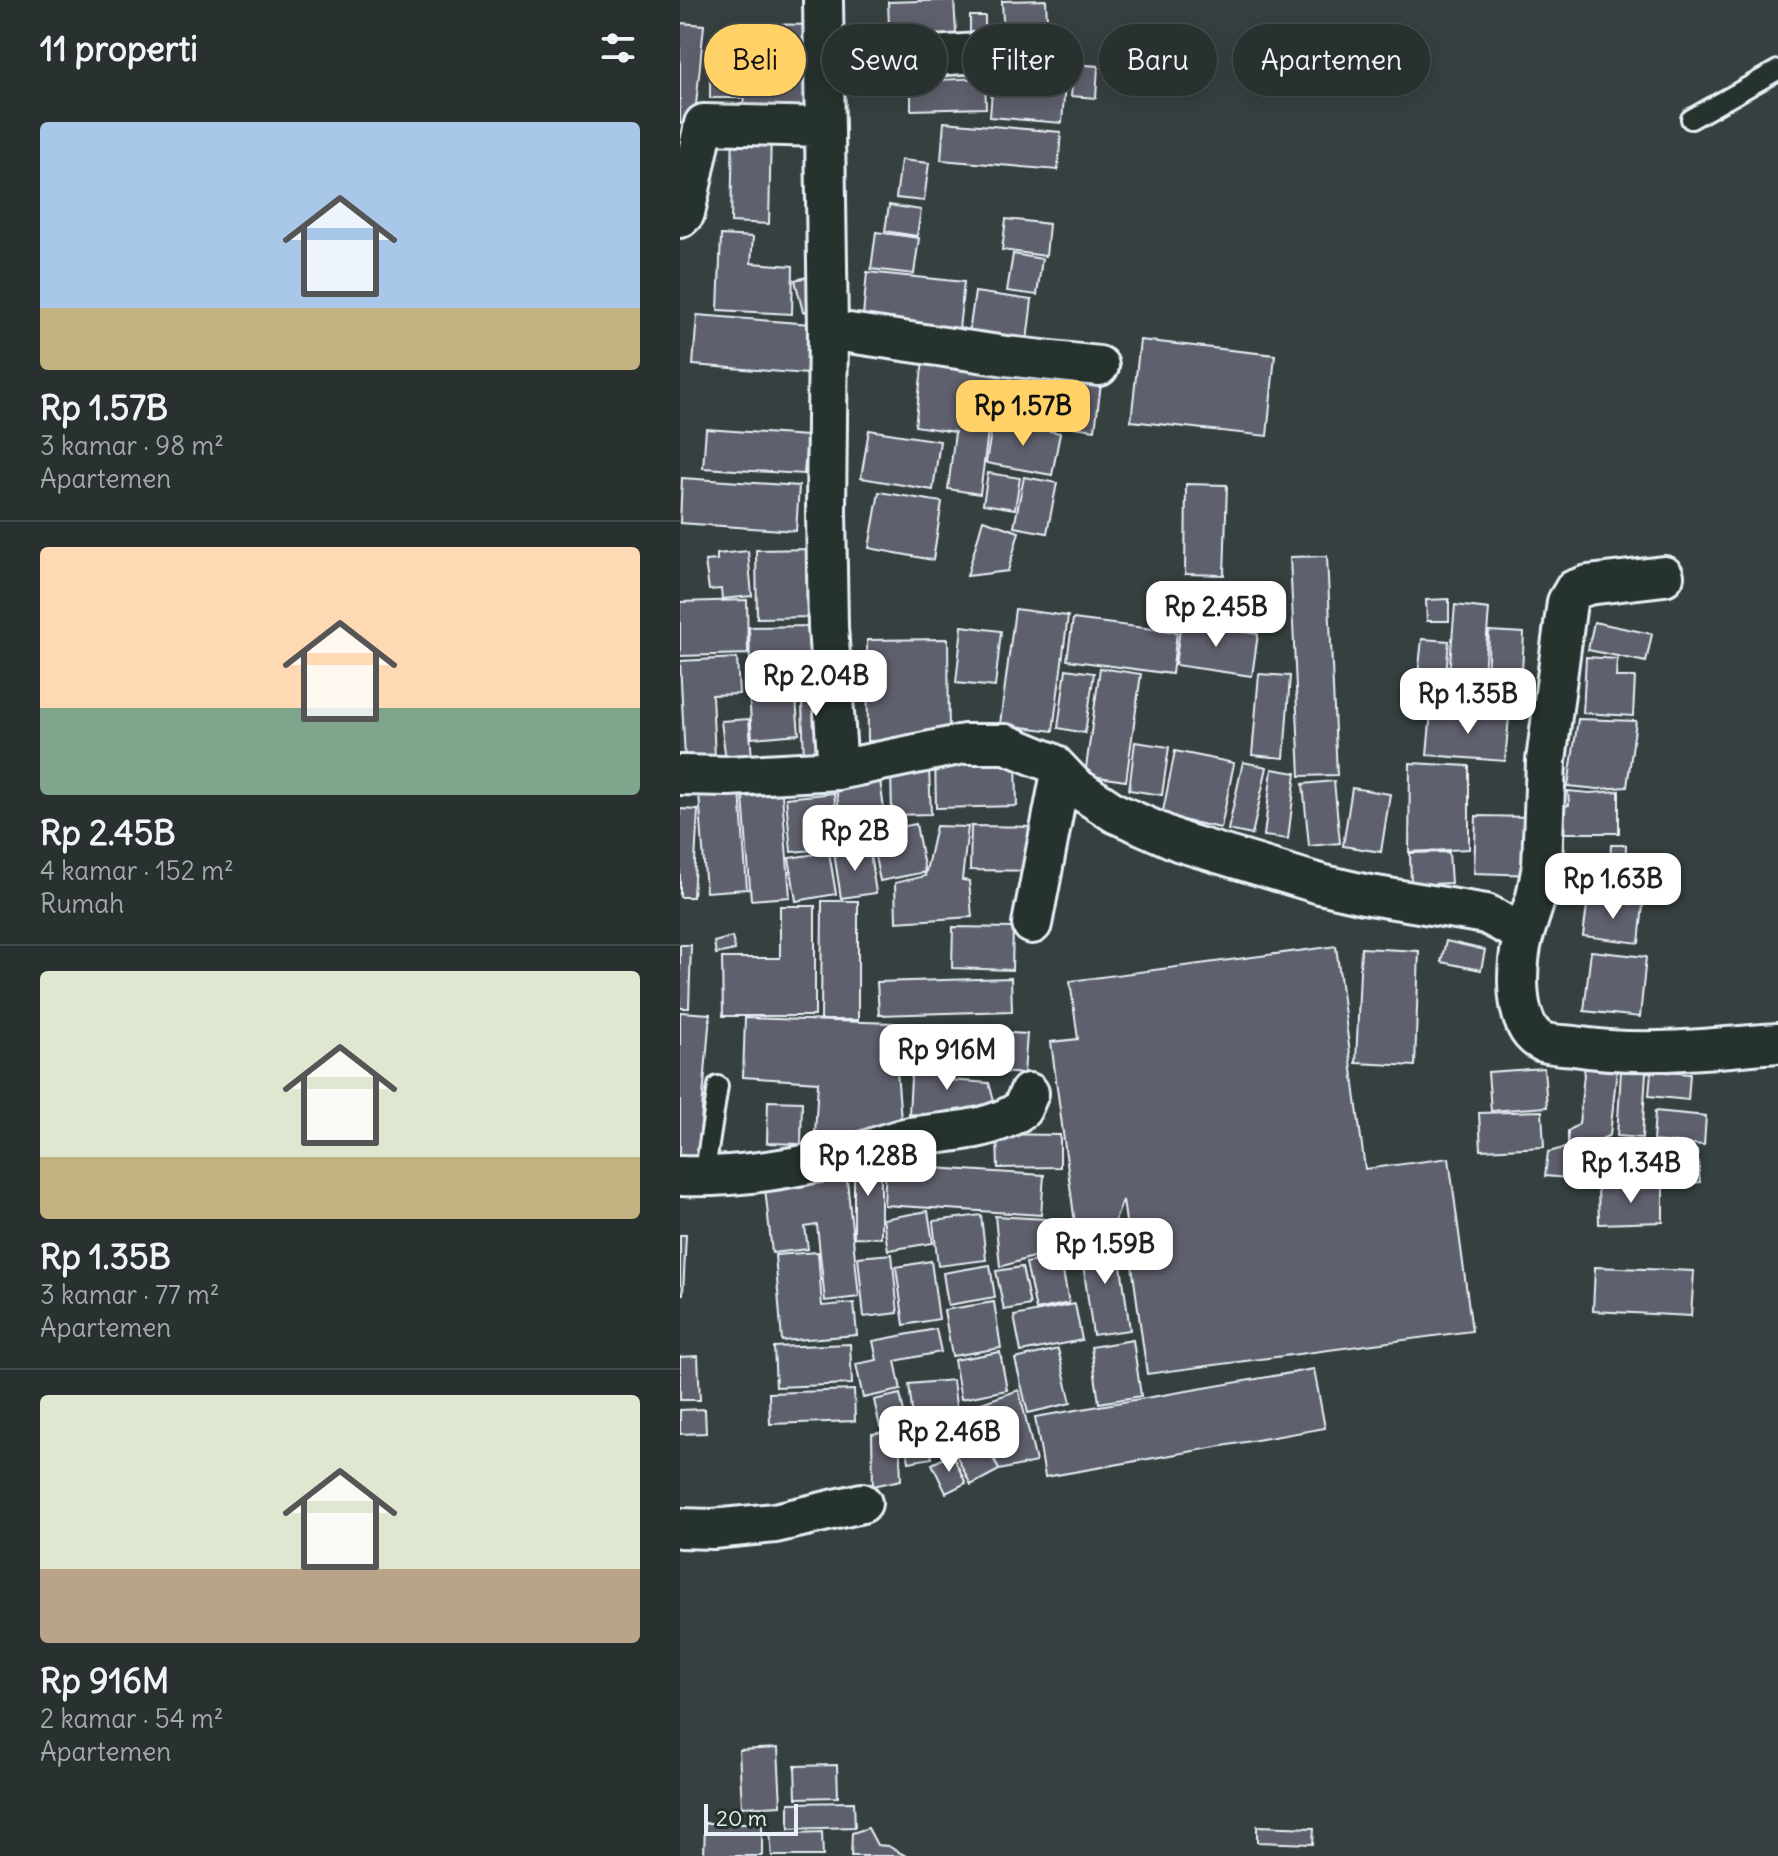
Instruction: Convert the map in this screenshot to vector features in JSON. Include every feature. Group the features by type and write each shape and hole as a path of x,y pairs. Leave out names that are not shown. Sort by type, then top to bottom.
{"street":[{"path":"823,0 823,24"},
{"path":"825,96 828,627 838,770"},
{"path":"680,218 685,213 704,124 825,127"},
{"path":"828,330 1099,366"},
{"path":"1664,576 1588,585 1574,590 1567,602 1546,761 1542,866 1536,897 1518,953 1519,1009 1530,1031 1543,1042 1595,1049 1646,1052 1778,1043"},
{"path":"680,775 728,776 838,770 964,744 1006,744 1052,763 1074,786 1115,813 1181,842 1364,894 1486,914 1524,934"},
{"path":"1032,924 1061,773"},
{"path":"692,1177 777,1172 910,1137 985,1126 1022,1109 1029,1093"},
{"path":"680,1528 713,1529 775,1523 862,1503"}],"lane":[{"path":"1691,119 1778,70"},
{"path":"692,1177 718,1086"}],"building":[{"path":"954,0 957,48 947,48 947,24 889,24 888,2"},
{"path":"1046,0 1047,24 1003,24 1002,1"},
{"path":"970,16 985,16 985,24 970,24"},
{"path":"680,23 704,25 694,125 680,123"},
{"path":"806,25 816,25 815,73 806,73"},
{"path":"1083,65 1098,66 1096,98 1071,96 1083,96"},
{"path":"963,79 963,96 986,96 986,108 911,110 911,96 947,96 947,80"},
{"path":"806,80 814,80 814,123 743,122 744,96 806,96"},
{"path":"710,96 740,96 740,98"},
{"path":"992,96 1064,96 1062,123 990,117"},
{"path":"944,122 1061,132 1058,170 941,160"},
{"path":"733,128 771,130 769,224 731,222"},
{"path":"901,160 929,163 924,201 896,198"},
{"path":"889,205 921,210 917,236 885,231"},
{"path":"1006,219 1049,224 1046,256 1002,250"},
{"path":"876,232 919,238 914,274 871,269"},
{"path":"721,235 753,237 751,263 793,266 792,314 718,310"},
{"path":"1013,254 1042,259 1037,295 1007,291"},
{"path":"867,272 964,282 958,339 862,327"},
{"path":"819,274 827,306 803,312 795,280"},
{"path":"975,292 1032,300 1027,341 969,333"},
{"path":"697,315 824,325 820,375 693,365"},
{"path":"1140,340 1275,355 1267,436 1131,421"},
{"path":"923,360 1101,384 1095,430 990,416 980,494 948,489 955,432 915,426"},
{"path":"993,420 1060,433 1052,475 986,463"},
{"path":"706,429 807,436 804,474 703,468"},
{"path":"869,430 940,441 933,490 861,478"},
{"path":"988,473 1020,478 1015,509 983,504"},
{"path":"1024,477 1057,483 1047,533 1014,527"},
{"path":"682,478 799,486 796,531 680,523"},
{"path":"1186,484 1227,485 1224,575 1185,574"},
{"path":"879,492 942,502 933,560 869,548"},
{"path":"983,520 1019,532 1008,571 967,576"},
{"path":"813,549 814,617 757,618 756,550"},
{"path":"748,551 752,596 722,599 721,589 709,590 705,561 717,560 717,554"},
{"path":"1327,556 1337,775 1300,776 1290,557"},
{"path":"1449,599 1449,621 1427,621 1426,600"},
{"path":"747,600 748,654 680,656 680,602"},
{"path":"1455,605 1489,609 1481,711 1446,710"},
{"path":"1015,609 1068,616 1053,731 1000,724"},
{"path":"1073,619 1177,632 1172,674 1067,660"},
{"path":"1181,622 1258,634 1252,676 1175,665"},
{"path":"1594,622 1652,634 1646,662 1588,650"},
{"path":"810,626 812,664 750,665 749,627"},
{"path":"962,626 1001,631 995,687 956,683"},
{"path":"1489,631 1524,633 1520,712 1486,710"},
{"path":"948,639 949,740 868,741 867,640"},
{"path":"1422,639 1449,641 1443,707 1415,703"},
{"path":"1586,657 1617,659 1616,677 1635,677 1633,716 1583,713"},
{"path":"737,658 739,694 712,695 715,758 685,759 680,661"},
{"path":"1100,668 1141,674 1126,781 1085,775"},
{"path":"1066,669 1094,673 1085,733 1058,728"},
{"path":"1259,674 1290,676 1284,758 1252,755"},
{"path":"828,677 831,758 804,758 801,678"},
{"path":"795,688 799,734 752,738 749,692"},
{"path":"1431,711 1509,717 1505,761 1427,755"},
{"path":"749,719 752,759 726,761 721,721"},
{"path":"1578,719 1636,721 1627,787 1598,789 1568,786"},
{"path":"1135,742 1169,747 1162,795 1129,790"},
{"path":"1175,751 1234,763 1221,828 1162,816"},
{"path":"1016,754 1017,806 936,808 935,756"},
{"path":"1243,762 1267,767 1252,835 1228,830"},
{"path":"1410,763 1469,766 1469,849 1409,852"},
{"path":"929,769 931,814 892,815 891,771"},
{"path":"1272,769 1296,773 1288,839 1264,836"},
{"path":"879,773 886,824 841,829 835,778"},
{"path":"1334,781 1340,843 1309,846 1303,784"},
{"path":"1352,788 1390,794 1381,852 1343,846"},
{"path":"740,791 747,889 706,892 699,793"},
{"path":"1568,791 1619,791 1619,833 1562,833 1558,808 1569,805"},
{"path":"834,793 840,848 791,852 786,798"},
{"path":"782,794 790,897 751,900 743,797"},
{"path":"680,809 698,810 693,897 680,897"},
{"path":"1476,816 1538,817 1537,875 1474,873"},
{"path":"916,824 925,872 880,881 870,833"},
{"path":"936,826 968,827 962,880 969,881 972,917 896,922 895,883 925,876"},
{"path":"971,826 1036,827 1036,871 970,870"},
{"path":"1611,845 1626,845 1625,885 1609,885"},
{"path":"869,847 876,893 841,898 834,853"},
{"path":"829,852 836,894 796,901 789,858"},
{"path":"1449,852 1451,883 1411,885 1410,853"},
{"path":"1588,898 1643,905 1639,943 1583,936"},
{"path":"822,901 858,901 858,1020 821,1020"},
{"path":"780,906 815,906 815,1016 723,1016 722,958 780,958"},
{"path":"953,927 1013,928 1012,970 952,968"},
{"path":"732,937 735,950 716,954 714,942"},
{"path":"1446,941 1485,950 1481,970 1441,962"},
{"path":"680,945 691,945 689,1008 680,1008"},
{"path":"1336,946 1365,1169 1449,1158 1472,1331 1147,1374 1123,1200 1113,1226 1076,1231 1051,1042 1078,1039 1070,981"},
{"path":"1361,948 1419,951 1415,1066 1356,1063"},
{"path":"1591,951 1646,957 1640,1017 1584,1011"},
{"path":"1011,978 1012,1011 879,1015 877,982"},
{"path":"680,1012 710,1014 698,1158 680,1157"},
{"path":"745,1018 893,1023 902,1132 814,1152 818,1082 743,1077"},
{"path":"954,1029 1027,1034 1024,1074 951,1068"},
{"path":"947,1059 949,1080 989,1083 998,1115 909,1114 912,1060"},
{"path":"1585,1064 1617,1068 1610,1135 1588,1146 1589,1155 1596,1157 1591,1180 1545,1176 1548,1152 1568,1147 1568,1131 1579,1124"},
{"path":"1544,1068 1547,1107 1491,1111 1488,1072"},
{"path":"1621,1071 1646,1072 1642,1138 1617,1136"},
{"path":"1651,1071 1690,1074 1688,1100 1649,1096"},
{"path":"768,1101 802,1102 801,1144 767,1143"},
{"path":"1542,1111 1544,1147 1481,1150 1479,1113"},
{"path":"1655,1111 1706,1116 1704,1145 1653,1141"},
{"path":"997,1134 1060,1135 1060,1167 998,1168"},
{"path":"1697,1150 1700,1182 1667,1186 1663,1154"},
{"path":"1658,1152 1660,1183 1631,1185 1629,1154"},
{"path":"854,1159 881,1159 881,1238 854,1237"},
{"path":"886,1165 1044,1175 1041,1215 884,1205"},
{"path":"847,1180 859,1297 825,1301 817,1225 805,1227 808,1249 772,1253 765,1188"},
{"path":"1663,1186 1663,1222 1599,1224 1598,1187"},
{"path":"928,1211 933,1243 888,1250 883,1219"},
{"path":"981,1215 986,1260 938,1266 933,1221"},
{"path":"995,1216 1046,1219 1049,1252 1000,1267"},
{"path":"680,1235 686,1235 683,1294 680,1294"},
{"path":"1117,1237 1130,1330 1093,1335 1080,1242"},
{"path":"818,1252 822,1306 854,1303 857,1335 782,1341 775,1255"},
{"path":"892,1254 898,1313 864,1317 858,1257"},
{"path":"1060,1256 1069,1303 1036,1310 1026,1263"},
{"path":"931,1261 939,1319 904,1325 896,1267"},
{"path":"990,1265 995,1297 948,1305 943,1273"},
{"path":"1022,1267 1030,1305 1004,1310 996,1271"},
{"path":"1595,1267 1694,1271 1691,1316 1593,1311"},
{"path":"994,1302 1001,1348 952,1356 944,1310"},
{"path":"1075,1304 1082,1340 1021,1352 1014,1316"},
{"path":"936,1329 941,1352 895,1361 901,1390 863,1398 856,1364 877,1360 873,1341"},
{"path":"1133,1340 1141,1396 1099,1403 1091,1347"},
{"path":"850,1344 852,1384 776,1387 774,1347"},
{"path":"1058,1349 1071,1403 1028,1413 1015,1359"},
{"path":"1000,1352 1007,1390 961,1399 954,1360"},
{"path":"698,1356 700,1400 680,1400 680,1357"},
{"path":"1314,1369 1325,1428 1045,1477 1035,1417"},
{"path":"953,1380 957,1414 913,1419 909,1384"},
{"path":"854,1390 855,1421 770,1424 769,1393"},
{"path":"1019,1390 1036,1462 999,1470 975,1405"},
{"path":"900,1394 906,1421 880,1427 874,1400"},
{"path":"705,1409 706,1433 680,1434 680,1410"},
{"path":"969,1413 999,1470 971,1485 942,1427"},
{"path":"926,1421 932,1458 909,1462 903,1425"},
{"path":"899,1429 901,1480 873,1486 872,1434"},
{"path":"952,1454 966,1483 946,1493 932,1464"},
{"path":"778,1748 781,1805 742,1807 739,1750"},
{"path":"837,1765 838,1797 796,1798 795,1766"},
{"path":"854,1802 855,1827 789,1829 789,1803"},
{"path":"705,1823 762,1823 762,1856 704,1856"},
{"path":"1257,1826 1314,1828 1313,1844 1257,1842"},
{"path":"868,1828 877,1845 888,1846 906,1856 851,1856 852,1833"},
{"path":"822,1832 823,1856 772,1856 770,1834"}]}
